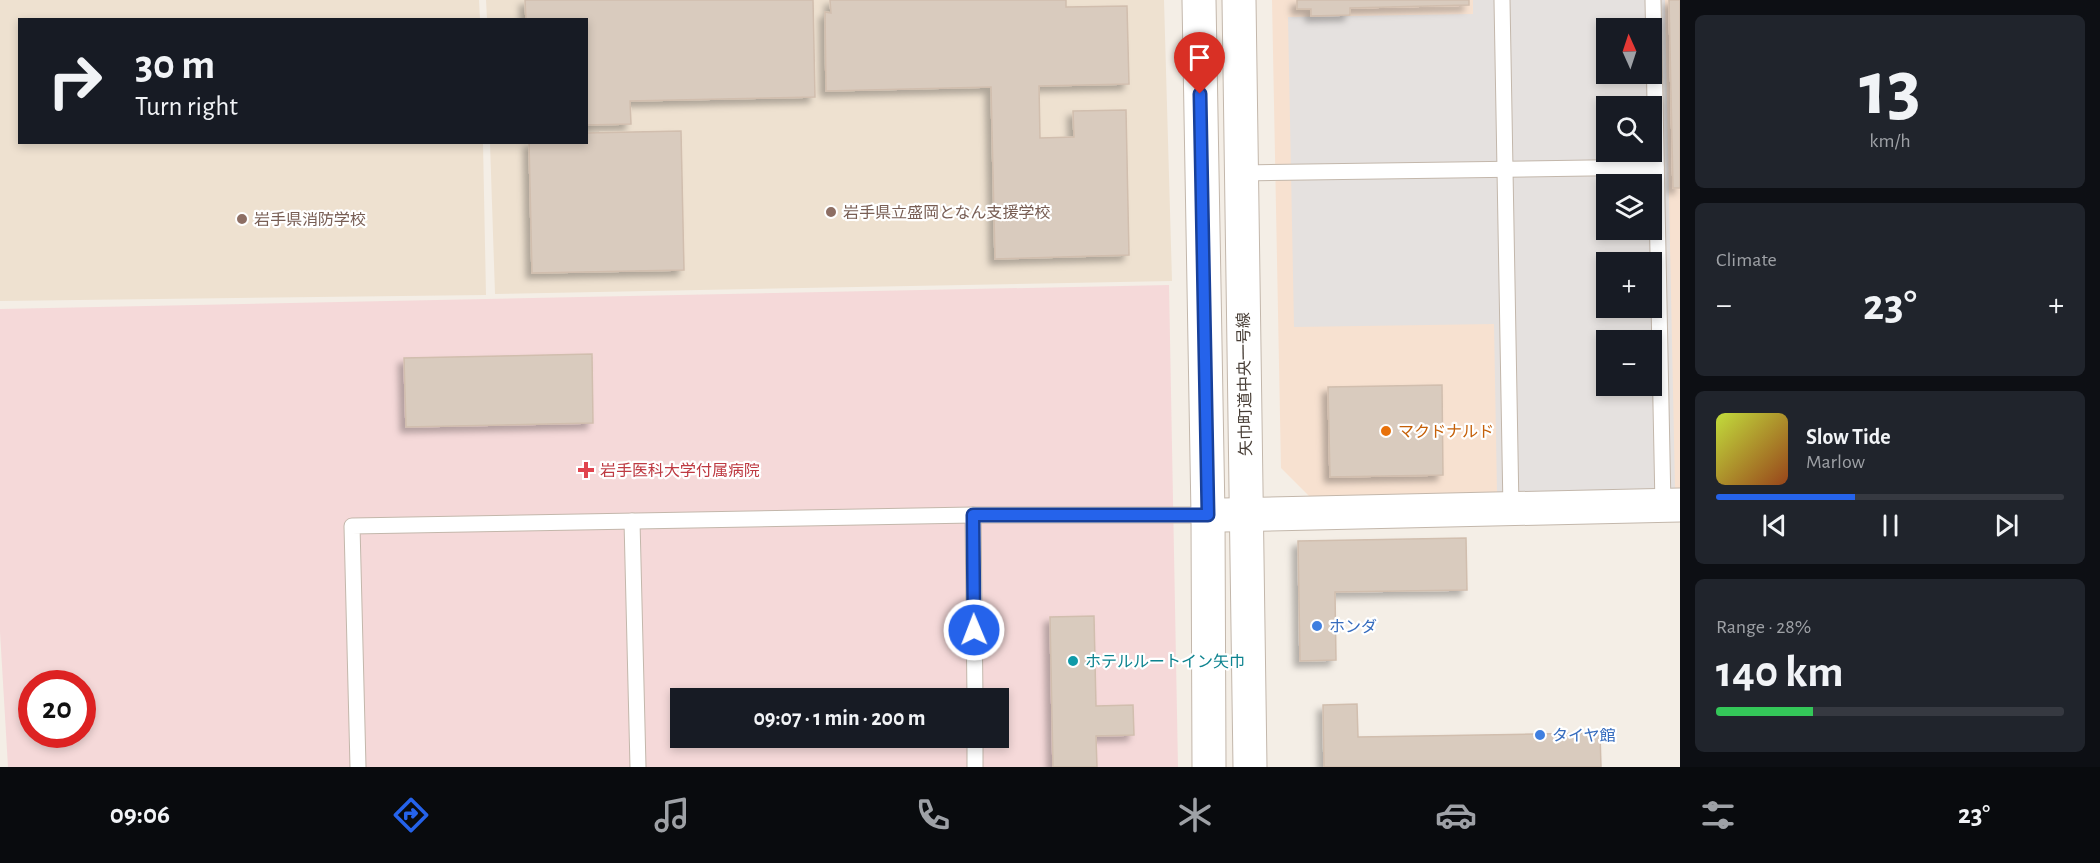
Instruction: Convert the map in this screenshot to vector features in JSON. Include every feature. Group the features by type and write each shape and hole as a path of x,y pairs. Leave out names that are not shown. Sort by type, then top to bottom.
{"street":[{"path":"1199,0 1208,515 1209,767"},
{"name":"矢巾町道中央一号線","path":"1239,0 1250,767"},
{"path":"1208,515 1671,506"}],"lane":[{"path":"1502,0 1511,509"},
{"path":"1653,0 1656,167 1671,506"},
{"path":"1242,173 1656,167"},
{"path":"358,767 352,526 973,515 1208,515"},
{"path":"973,515 975,688"},
{"path":"632,521 638,767"},
{"path":"975,748 975,767"}],"shaded area":[{"name":"岩手県消防学校","path":"0,0 479,0 480,18 18,18 18,144 483,144 486,295 0,301"},
{"name":"岩手県立盛岡となん支援学校","path":"486,0 1164,0 1172,281 495,294 490,144 588,144 588,18 487,18"},
{"path":"1272,0 1680,0 1680,492 1312,499 1281,468"},
{"path":"1473,0 1665,0 1675,489 1497,492 1494,324 1294,327 1288,17 1473,14"},
{"name":"岩手医科大学付属病院","path":"1169,285 1178,767 8,767 0,632 0,309"}],"building":[{"path":"525,0 813,0 815,97 630,101 631,124 588,125 588,18 526,18"},
{"path":"830,0 1066,0 1066,7 1127,6 1129,84 1039,86 1040,138 1074,137 1073,111 1126,110 1129,255 995,259 991,87 826,91 825,12 831,13"},
{"path":"1297,0 1469,0 1469,5 1350,8 1350,15 1311,16 1311,9 1297,9"},
{"path":"1669,0 1680,0 1680,188 1673,188"},
{"path":"681,131 684,270 532,273 529,144 588,144 588,133"},
{"path":"592,354 593,423 406,427 404,358"},
{"name":"マクドナルド","path":"1442,385 1443,475 1330,477 1328,387"},
{"name":"ホンダ","path":"1466,538 1467,590 1335,592 1336,660 1300,661 1298,541"},
{"name":"ホテルルートイン矢巾","path":"1094,616 1096,706 1133,705 1134,735 1096,736 1097,767 1053,767 1050,617"},
{"name":"タイヤ館","path":"1357,704 1358,737 1600,733 1601,767 1324,767 1323,705"}],"place":[{"name":"岩手県立盛岡となん支援学校","path":"831,212"},
{"name":"岩手県消防学校","path":"242,219"},
{"name":"マクドナルド","path":"1386,431"},
{"name":"岩手医科大学付属病院","path":"586,470"},
{"name":"ホンダ","path":"1317,626"},
{"name":"ホテルルートイン矢巾","path":"1073,661"},
{"name":"タイヤ館","path":"1540,735"}],"route":[{"path":"974,630 973,515 1208,515 1200,94"}]}
